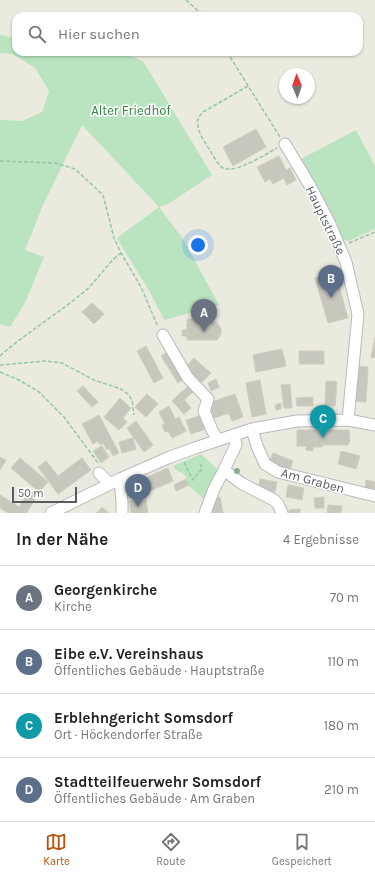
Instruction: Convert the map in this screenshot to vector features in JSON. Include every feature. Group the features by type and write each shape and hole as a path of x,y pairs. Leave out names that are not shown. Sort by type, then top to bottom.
{"street":[{"name":"Hauptstraße","path":"285,144 309,184 340,246 346,262 358,314 348,420"},
{"path":"163,335 188,378 208,399 204,411 218,440"},
{"path":"51,513 120,479 170,457 252,429 297,421 348,420 375,425"},
{"name":"Am Graben","path":"252,429 257,446 265,464 278,472 375,496"},
{"path":"205,513 214,489 236,445 234,435"},
{"path":"224,470 241,483 274,500 282,513"},
{"path":"100,473 110,484"},
{"path":"120,479 122,487 122,513"}],"path":[{"path":"186,0 200,12"},
{"path":"229,56 285,144 234,169 230,170 222,168 198,128 198,118 210,107 248,86"},
{"path":"0,161 55,163 75,169 103,195 114,238 120,253 141,288 163,335"},
{"path":"340,246 375,232"},
{"path":"0,356 16,342 85,291 120,253"},
{"path":"0,365 46,361 62,363 94,380 121,389 128,394 132,400 134,415"},
{"path":"0,372 20,380 32,387 64,417 98,461 100,473"},
{"path":"183,460 193,480 201,470 201,464"}],"green space":[{"path":"0,35 12,37 12,54 0,53"},
{"name":"Alter Friedhof","path":"15,56 130,56 143,61 212,175 168,204 159,207 82,125 43,205 25,250 44,257 25,303 10,327 0,324 0,120 22,121 42,112 49,91 35,68"},
{"path":"356,130 375,166 375,229 348,241 342,239 299,160"},
{"path":"159,207 183,239 219,305 164,320 151,294 117,238"},
{"path":"201,454 219,471 206,501 189,486 185,475 173,466"}],"building":[{"path":"256,129 266,147 233,166 223,147"},
{"path":"279,156 286,170 290,168 296,180 287,185 284,178 273,184 270,179 265,182 257,167"},
{"path":"335,272 348,318 328,323 315,278"},
{"path":"92,303 104,314 94,324 82,312"},
{"path":"199,316 206,316 206,319 212,319 212,322 187,322 187,319 199,319"},
{"path":"187,322 216,322 221,328 221,334 217,340 187,340"},
{"path":"182,330 187,330 187,336 182,336"},
{"path":"375,337 375,358 371,357"},
{"path":"146,346 163,378 154,383 137,351"},
{"path":"282,349 286,366 256,372 253,355"},
{"path":"299,351 324,351 324,364 299,364"},
{"path":"167,352 184,379 178,383 161,356"},
{"path":"194,358 198,362 191,369 187,366"},
{"path":"198,362 211,373 199,385 187,374"},
{"path":"354,366 368,367 366,402 352,401"},
{"path":"216,379 219,387 211,391 208,383"},
{"path":"260,380 266,414 252,417 246,383"},
{"path":"326,381 337,382 335,406 325,405"},
{"path":"290,384 292,408 284,408 281,385"},
{"path":"190,385 195,390 184,400 179,394"},
{"path":"83,386 98,402 92,407 77,391"},
{"path":"147,394 158,404 146,417 135,407"},
{"path":"179,394 191,408 184,414 172,401"},
{"path":"235,394 239,405 227,409 223,398"},
{"path":"313,397 313,406 297,406 296,398"},
{"path":"120,398 131,408 123,418 127,422 119,430 104,417"},
{"path":"223,398 229,413 214,418 210,408 214,406 212,402"},
{"path":"281,403 281,409 276,410 275,405"},
{"path":"239,405 243,417 232,421 227,409"},
{"path":"169,406 182,433 172,438 168,431 165,432 162,425 165,424 159,412"},
{"path":"99,415 119,453 113,456 109,448 107,450 103,443 100,445 98,441 93,444 82,424"},
{"path":"203,415 209,428 191,434 186,420"},
{"path":"179,417 186,431 182,433 175,419"},
{"path":"136,421 153,445 144,452 127,428"},
{"path":"297,430 349,430 350,441 348,445 322,445 322,447 313,447 313,451 306,450 306,446 297,446"},
{"path":"133,438 136,449 122,453 119,442"},
{"path":"102,446 109,457 101,463 93,451"},
{"path":"341,451 360,456 356,469 338,464"},
{"path":"273,453 293,461 289,472 268,464"},
{"path":"0,457 6,460 0,470"},
{"path":"20,458 48,482 39,492 11,468"},
{"path":"82,458 91,470 58,494 38,467 46,461 58,476"},
{"path":"168,468 173,481 143,494 138,481"},
{"path":"186,479 189,485 176,491 174,485"},
{"path":"260,479 277,482 275,492 258,489"},
{"path":"366,480 375,482 375,491 365,489"},
{"path":"288,485 294,486 292,498 286,497"},
{"path":"294,486 304,488 302,500 292,498"},
{"path":"29,491 37,496 27,512 19,507"},
{"path":"0,495 27,512 8,513 0,508"},
{"path":"220,497 223,513 213,513 211,499"},
{"path":"324,497 324,508 315,508 314,498"},
{"path":"146,500 148,513 131,513 129,501"},
{"path":"328,505 342,506 341,513 327,513"},
{"path":"102,507 109,513 97,513"},
{"path":"300,509 300,513 289,513 289,510"}],"place":[{"name":"Eibe e.V. Vereinshaus","path":"331,298"},
{"name":"Georgenkirche","path":"204,332"},
{"name":"Erblehngericht Somsdorf","path":"323,438"},
{"name":"Stadtteilfeuerwehr Somsdorf","path":"138,507"}]}
